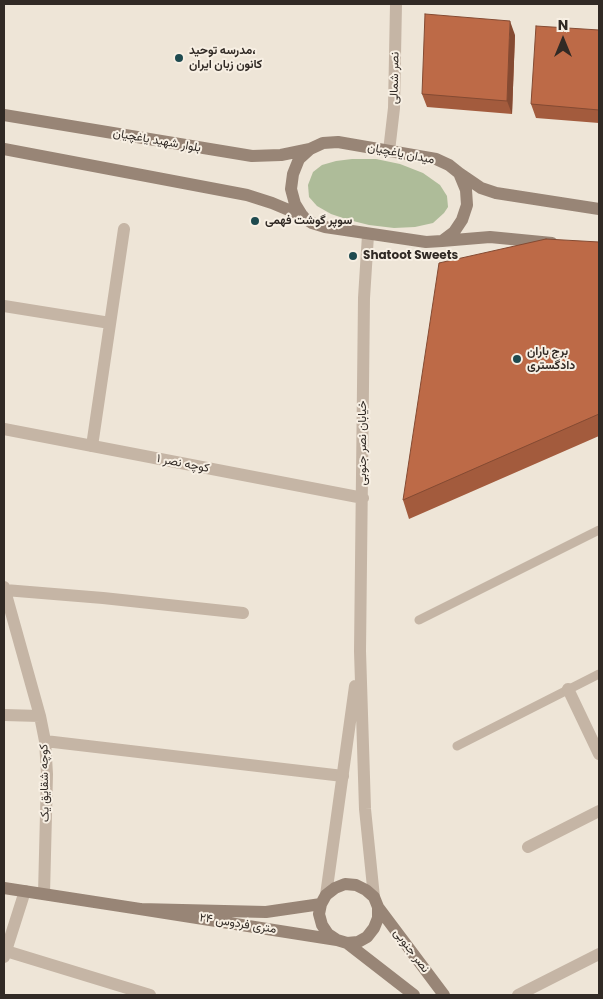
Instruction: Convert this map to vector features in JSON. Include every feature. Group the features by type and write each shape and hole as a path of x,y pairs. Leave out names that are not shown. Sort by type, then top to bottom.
{"main road":[{"name":"بلوار شهید یاغچیان","path":"4,115 252,156 280,155 310,148"},
{"name":"میدان یاغچیان","path":"310,148 323,143 338,142 436,159 449,165 480,188 496,193 599,208"},
{"path":"4,148 247,195 272,203 312,223 326,227 426,242 490,237 562,244"},
{"path":"303,217 295,204 291,189 292,174 299,160 310,148"},
{"path":"442,241 454,232 462,220 467,205 466,190 459,173"},
{"path":"342,942 358,942 371,932 378,918 376,902 366,890 356,885 345,884 335,888 324,899 319,914 322,925 328,934 342,942 414,995"},
{"name":"۲۴ متری فردوس","path":"4,888 342,942"},
{"name":"۲۴ متری فردوس","path":"140,909 266,912 324,899"},
{"name":"نصر جنوبی","path":"376,902 444,995"}],"street":[{"name":"نصر شمالی","path":"389,151 394,108 396,4"},
{"path":"92,446 124,229"},
{"name":"خیابان نصر جنوبی","path":"368,234 364,298 360,651 365,809 376,902"},
{"path":"4,306 110,323"},
{"name":"کوچه نصر ۱","path":"4,429 363,498"},
{"path":"4,589 242,614"},
{"name":"کوچه شقایق یک","path":"4,589 40,716 45,741 47,774 44,894"},
{"name":"خیابان نصر جنوبی","path":"324,899 360,651"},
{"path":"568,690 599,754"},
{"path":"4,714 40,716"},
{"path":"45,741 343,776"},
{"path":"528,847 599,811"},
{"path":"25,891 5,954 150,995"},
{"path":"518,995 599,954"}],"lane":[{"path":"419,620 599,530"},
{"path":"457,746 599,674"}],"green space":[{"path":"352,159 376,159 400,164 423,173 440,185 447,196 448,207 433,223 415,227 394,228 349,220 331,214 317,206 309,197 308,185 313,172 322,165"}],"building":[{"path":"425,14 510,21 507,101 422,94"},
{"path":"536,26 599,30 599,110 531,104"},
{"name":"برج باران دادگستری","path":"546,239 599,242 599,414 403,500 439,263"}],"place":[{"name":"مدرسه توحید، کانون زبان ایران","path":"179,58"},
{"name":"سوپر گوشت فهمی","path":"255,221"},
{"name":"Shatoot Sweets","path":"353,256"},
{"name":"برج باران دادگستری","path":"517,359"}]}
